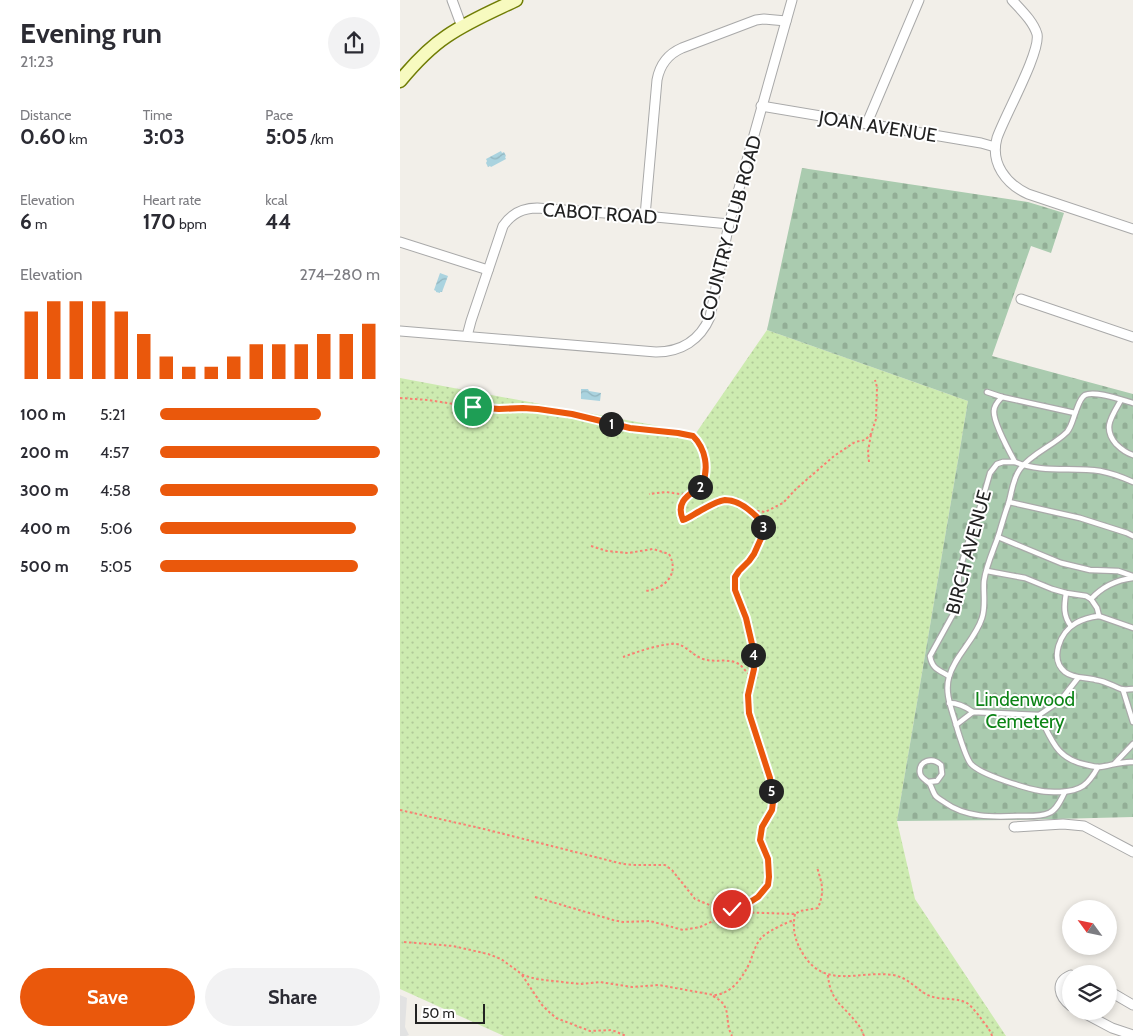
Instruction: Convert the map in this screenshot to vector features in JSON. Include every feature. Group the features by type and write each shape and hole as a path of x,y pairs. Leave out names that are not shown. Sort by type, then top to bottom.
{"main road":[{"path":"400,81 425,54 442,40 462,27 516,0"}],"street":[{"path":"452,0 462,27"},
{"name":"COUNTRY CLUB ROAD","path":"400,331 656,352 671,351 698,336 710,317 729,224 792,0"},
{"path":"867,123 919,0"},
{"path":"1012,0 1033,26 1037,41 1032,59 998,134 995,155 1000,169 1010,182 1020,190 1133,229"},
{"path":"645,216 658,80 660,69 665,60 682,48 756,20 786,21"},
{"name":"JOAN AVENUE","path":"762,106 981,143 995,147"},
{"name":"CABOT ROAD","path":"468,336 471,321 503,226 515,213 525,209 537,208 729,224"},
{"path":"400,242 488,270"},
{"path":"1021,299 1133,337"},
{"path":"1014,827 1064,824 1084,826 1133,852"},
{"path":"1062,984 1060,988 1062,997"},
{"path":"1117,995 1133,1004"},
{"path":"1097,1020 1112,1028 1133,1035"}],"lane":[{"path":"987,392 1075,413"},
{"path":"1098,767 1080,789 1065,792 1046,792 1024,788 979,770 971,764 966,756 949,703 947,687 949,676 956,660 978,628 982,618 984,580 1018,472 1068,430 1079,403 1087,394 1096,394 1133,403"},
{"path":"1002,397 997,402 994,410 996,421 1014,462 1023,466 1037,468 1100,472 1133,482"},
{"path":"1120,400 1108,426 1110,437 1119,447 1128,454 1133,455"},
{"name":"BIRCH AVENUE","path":"949,676 935,668 931,663 930,656 957,607 961,566 990,473 997,464 1014,462"},
{"path":"1009,502 1080,518 1130,532 1133,536"},
{"path":"998,537 1061,563 1090,570 1118,572 1133,577"},
{"path":"987,571 1025,578 1044,586 1091,599 1097,608 1099,616"},
{"path":"1091,599 1105,586 1133,577"},
{"path":"1066,593 1065,613 1071,626"},
{"path":"1133,628 1099,616 1076,623 1064,635 1057,659 1066,673 1072,676 1112,684 1123,690 1133,689"},
{"path":"949,703 956,703 974,712 1039,715 1060,701 1078,678"},
{"path":"1123,690 1133,722"},
{"path":"956,725 974,712"},
{"path":"1039,715 1054,744 1071,761 1098,767 1133,762"},
{"path":"1114,764 1133,744"},
{"path":"928,782 937,781 942,774 941,765 934,760 925,761 920,768 921,777 928,782 936,796 950,806 965,813 985,816 1036,816 1050,813 1057,807 1065,792"}],"path":[{"path":"869,462 868,452 876,419 876,387 874,380"},
{"path":"400,398 482,408 538,409 572,414 630,428 693,436 702,448 706,471 702,485 687,495 681,505 680,513 683,520 724,500 731,501 749,510 764,525 763,534 754,554 735,577 735,590 746,618 752,644 754,669 748,695 749,713 770,778 773,802 772,810 762,827 760,840 768,859 768,885 758,897 747,904 732,909 712,906 695,899 672,870 665,865 623,864 400,810"},
{"path":"749,510 765,512 783,503 834,456 854,442 865,440 871,434"},
{"path":"649,494 666,492 687,495"},
{"path":"591,546 607,551 628,553 654,549 669,554 672,561 672,572 668,579 662,587 645,591"},
{"path":"623,657 651,648 676,644 681,645 695,656 712,662 725,660 738,663 752,676"},
{"path":"535,897 613,920 623,922 650,921 683,930 700,927 733,912 795,914 800,911 818,908 823,888 817,867"},
{"path":"795,914 793,929 796,941 808,963 815,969 834,976 888,975 902,978 931,996 966,1003 988,1027 992,1036"},
{"path":"404,942 453,946 488,954 501,959 521,973 536,978 580,984 600,982 638,988 659,985 719,995 736,984 763,936 794,920"},
{"path":"521,973 542,1005 556,1018 590,1031 612,1030 626,1036"},
{"path":"828,975 832,994 857,1022 864,1036"},
{"path":"711,994 723,1002 728,1013 732,1036"}],"green space":[{"name":"Lindenwood Cemetery","path":"802,168 1028,202 1064,213 1051,253 1031,246 992,356 1133,394 1133,817 897,821 968,401 767,330"},
{"path":"767,330 968,401 897,821 915,899 1006,1036 504,1036 400,989 400,378 696,433"}],"shaded area":[{"path":"400,995 407,998 405,1027 409,1035 406,1036 400,1036"}],"water":[{"path":"501,151 502,153 504,152 506,159 488,167 486,159"},
{"path":"440,273 448,276 440,293 434,290"},
{"path":"581,389 601,393 600,401 581,399"}],"route":[{"path":"473,407 538,409 572,414 630,428 693,436 702,448 704,455 706,464 705,480 702,485 687,495 681,505 680,513 683,520 724,500 744,506 764,525 763,534 754,554 735,577 735,590 746,618 752,644 754,669 748,695 749,713 770,778 773,802 772,810 762,827 760,835 760,840 768,859 769,877 768,885 754,901 732,909"}]}
